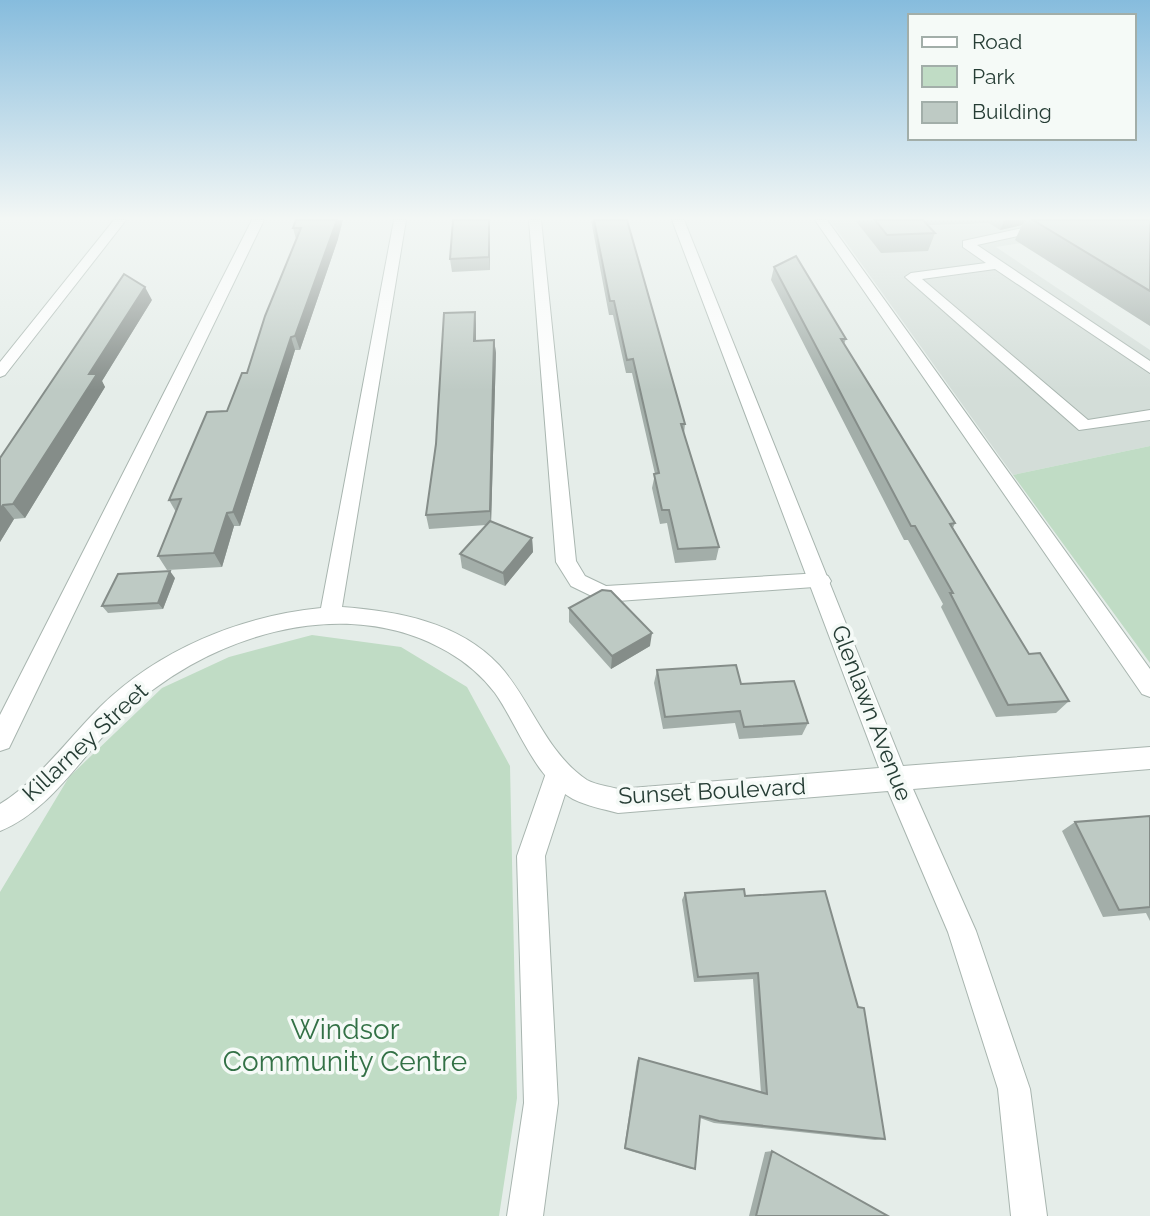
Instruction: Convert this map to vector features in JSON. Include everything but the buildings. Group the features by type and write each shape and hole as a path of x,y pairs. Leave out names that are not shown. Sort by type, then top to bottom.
{"street":[{"path":"0,372 75,277"},
{"path":"0,740 230,277"},
{"path":"330,614 390,277"},
{"path":"540,277 566,562 578,580 604,594 821,582"},
{"name":"Glenlawn Avenue","path":"700,277 896,779 962,931 1014,1089 1028,1216"},
{"path":"861,277 1150,687"},
{"path":"913,277 1085,426 1150,415"},
{"path":"1014,277 1150,369"},
{"name":"Sunset Boulevard","path":"330,614 361,615 409,625 472,655 497,676 559,773 580,790 618,801 1150,758"},
{"name":"Killarney Street","path":"0,818 48,777 124,700 156,676 192,654 233,637 272,624 330,614"},
{"path":"525,1216 541,1102 531,856 559,773"}],"shaded area":[{"path":"871,277 1040,277 1150,350 1150,446 1013,475"}],"green space":[{"path":"1150,446 1150,663 1013,475"},
{"name":"Windsor Community Centre","path":"312,635 401,647 467,687 510,766 517,1098 499,1216 0,1216 0,892 69,777 162,688 229,657"}]}
